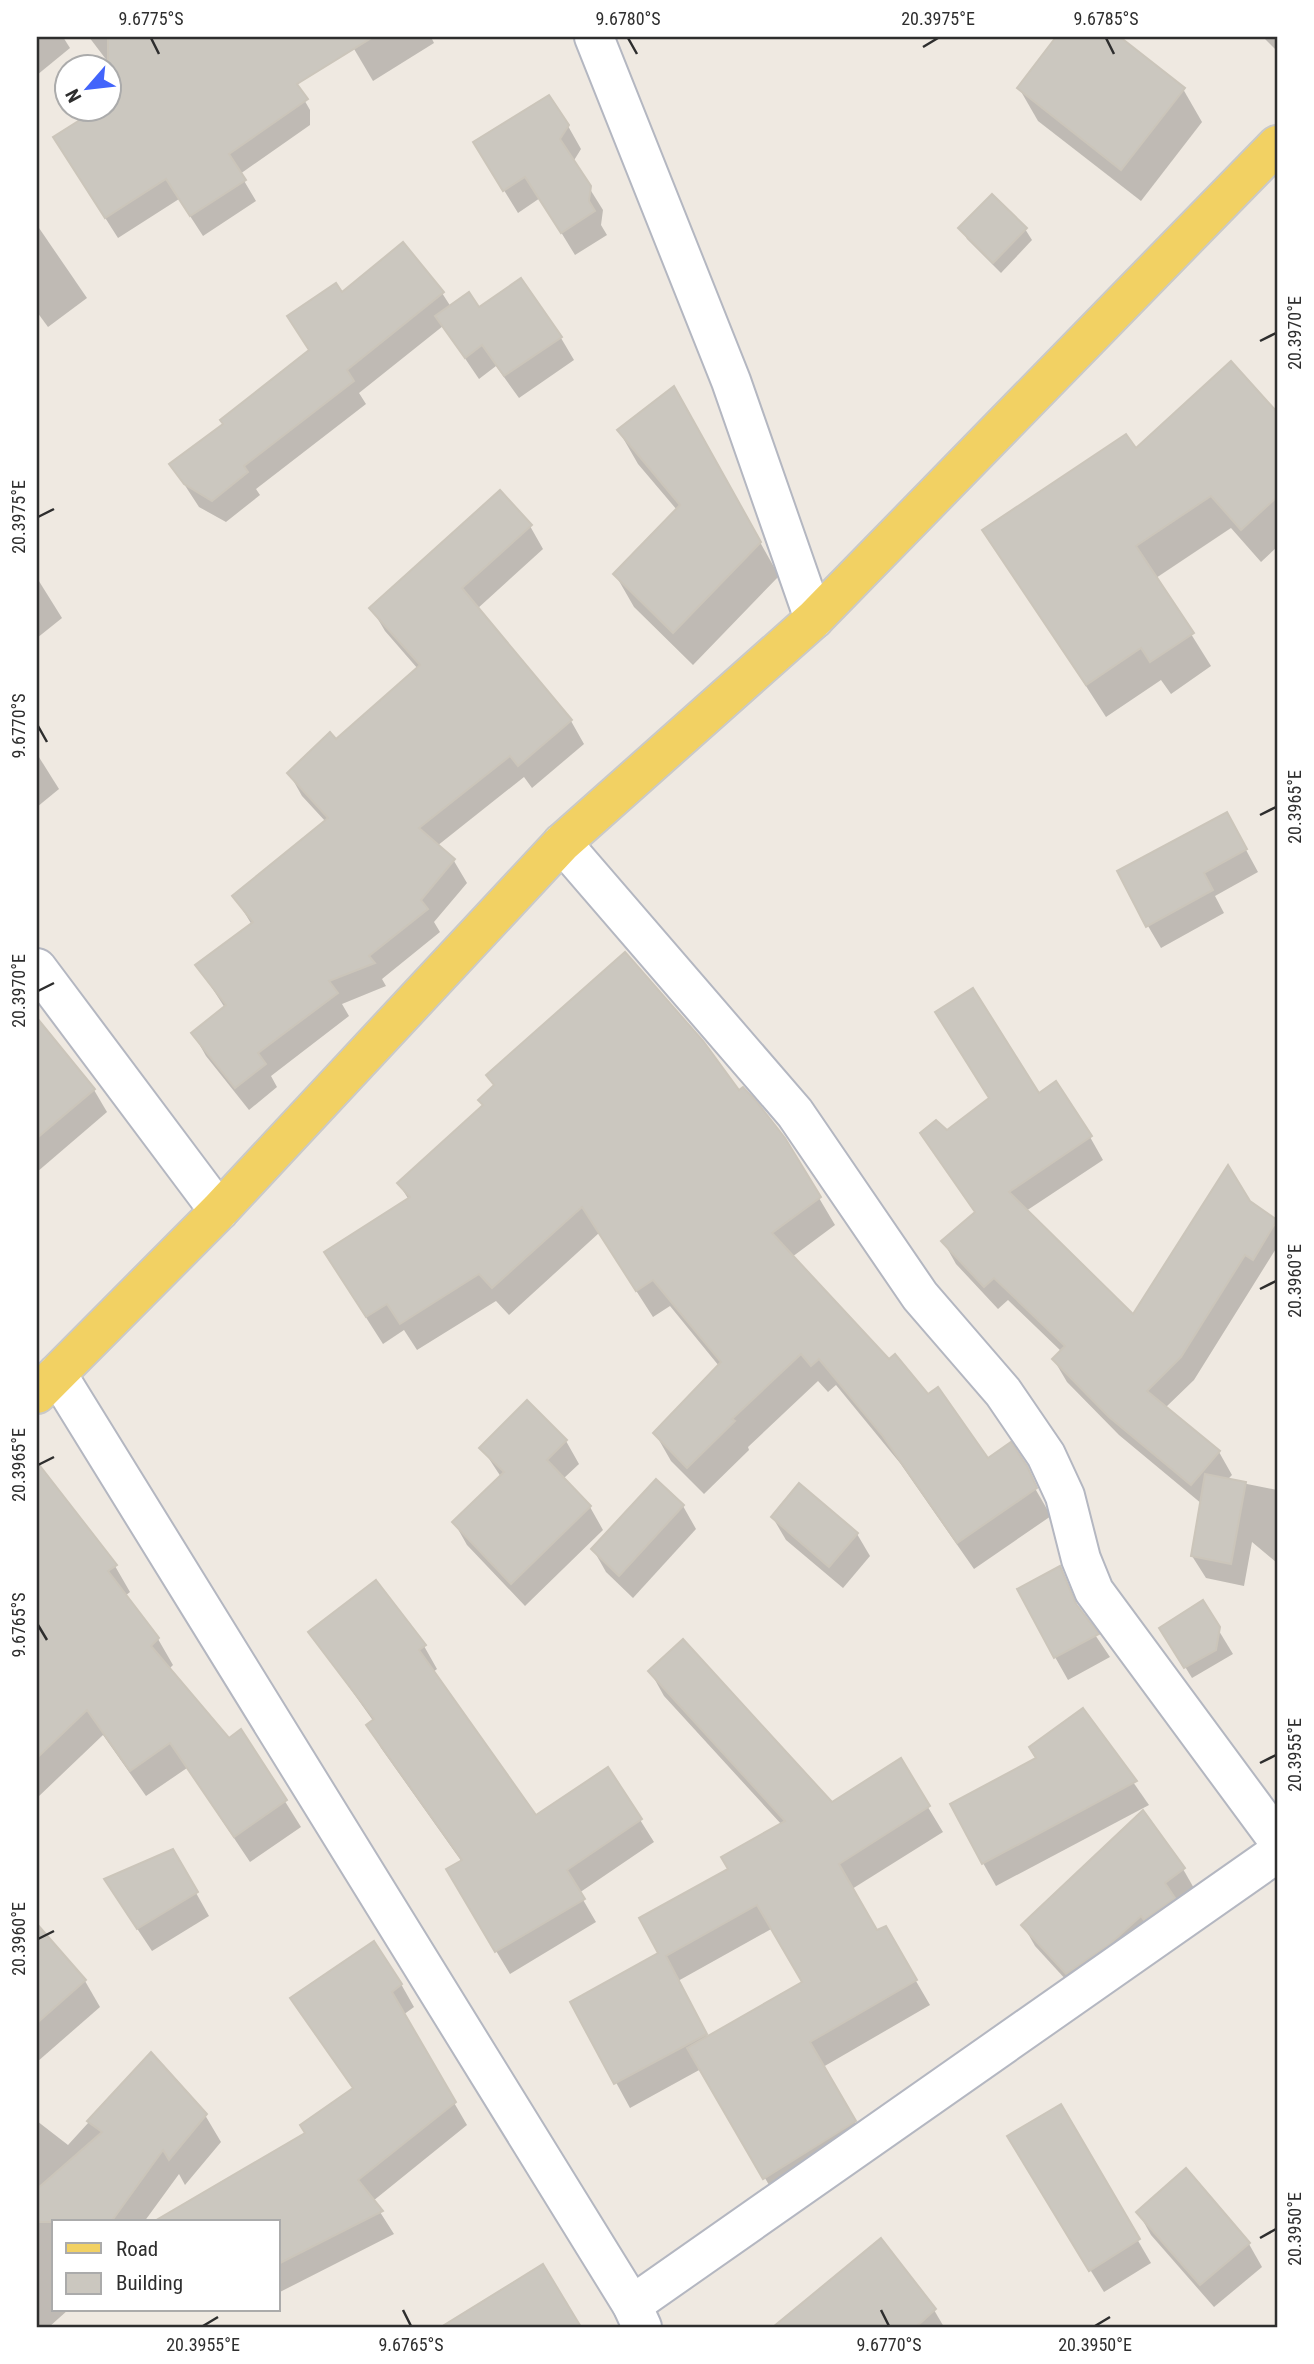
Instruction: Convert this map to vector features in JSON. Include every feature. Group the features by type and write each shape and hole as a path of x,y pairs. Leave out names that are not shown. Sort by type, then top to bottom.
{"main road":[{"path":"47,1384 219,1211 562,843 814,619 1277,145"}],"street":[{"path":"594,37 731,381 814,619"},
{"path":"562,843 795,1113 920,1296 1003,1392 1046,1455 1060,1486 1081,1559 1094,1591 1277,1839"},
{"path":"37,968 219,1211"},
{"path":"47,1384 637,2316 1277,1853"}],"building":[{"path":"108,37 373,37 297,84 308,99 229,154 246,180 190,216 166,179 105,218 53,137 77,122 122,122 122,52 108,52"},
{"path":"1056,37 1120,37 1185,88 1121,170 1017,88"},
{"path":"549,95 569,125 560,139 591,186 589,201 595,211 561,233 525,177 503,191 473,142"},
{"path":"992,194 1027,228 993,263 958,228"},
{"path":"403,242 444,292 347,370 354,381 244,466 248,472 212,501 184,484 169,464 223,424 220,420 309,350 287,316 336,283 342,292"},
{"path":"521,278 562,337 504,376 482,345 465,358 435,316 469,292 479,307"},
{"path":"1231,361 1277,412 1277,497 1241,530 1211,496 1136,546 1194,633 1150,662 1141,648 1086,685 982,530 1126,434 1136,448"},
{"path":"674,386 761,542 673,633 613,574 680,505 617,430"},
{"path":"500,490 532,525 462,588 572,720 518,766 510,756 419,828 455,859 421,900 428,909 369,956 375,963 329,981 338,993 258,1053 266,1064 235,1088 191,1033 226,1005 195,965 253,922 232,896 328,818 287,773 330,732 336,739 420,665 369,608"},
{"path":"1227,812 1247,849 1204,873 1213,890 1146,927 1117,871"},
{"path":"625,952 703,1041 739,1090 743,1087 756,1101 785,1138 821,1197 772,1233 889,1359 895,1354 928,1394 938,1387 988,1458 1011,1442 1027,1466 1037,1488 957,1543 882,1435 819,1359 811,1366 801,1354 732,1419 735,1421 687,1468 653,1433 721,1362 653,1280 636,1291 582,1207 492,1288 479,1274 400,1324 387,1304 366,1317 324,1252 410,1197 397,1183 483,1105 478,1100 494,1085 486,1075"},
{"path":"973,988 1039,1093 1056,1081 1092,1136 1009,1192 1133,1314 1228,1165 1250,1201 1277,1220 1253,1260 1245,1255 1181,1357 1147,1391 1220,1451 1191,1485 1109,1417 1052,1359 1065,1346 994,1278 984,1287 941,1241 975,1212 920,1133 936,1120 947,1130 989,1098 935,1012"},
{"path":"37,1018 95,1089 37,1138"},
{"path":"527,1400 567,1440 547,1460 591,1506 511,1584 452,1522 504,1472 479,1448"},
{"path":"37,1462 117,1565 108,1571 159,1638 151,1646 229,1738 241,1729 287,1800 234,1837 170,1743 130,1771 87,1710 37,1758"},
{"path":"1205,1474 1246,1482 1231,1564 1191,1556"},
{"path":"656,1479 684,1505 619,1576 591,1549"},
{"path":"799,1483 858,1533 829,1567 771,1517"},
{"path":"1060,1566 1076,1604 1099,1634 1054,1658 1017,1589"},
{"path":"376,1580 426,1645 419,1650 536,1815 608,1767 642,1819 567,1870 585,1899 495,1952 446,1869 462,1860 366,1725 374,1719 308,1632"},
{"path":"1203,1600 1220,1627 1216,1650 1184,1668 1159,1628"},
{"path":"683,1639 832,1802 901,1758 930,1806 839,1864 877,1930 886,1926 917,1980 810,2042 856,2121 763,2179 687,2048 802,1982 757,1905 666,1956 707,2034 614,2084 570,2002 658,1953 639,1918 728,1869 721,1857 785,1821 648,1671"},
{"path":"1083,1708 1137,1781 982,1864 950,1804 1036,1758 1029,1747"},
{"path":"1143,1810 1185,1868 1165,1883 1175,1898 1144,1920 1141,1916 1111,1943 1066,1974 1021,1925"},
{"path":"173,1849 198,1892 137,1929 104,1879"},
{"path":"37,1924 86,1980 37,2023"},
{"path":"374,1941 402,1984 392,1992 456,2102 358,2180 383,2211 280,2263 280,2220 156,2220 305,2133 300,2125 353,2088 290,1998"},
{"path":"151,2052 207,2114 169,2160 163,2150 112,2220 37,2222 37,2189 102,2132 87,2121"},
{"path":"1061,2104 1140,2239 1089,2271 1007,2136"},
{"path":"1186,2168 1250,2243 1200,2285 1136,2212"},
{"path":"881,2238 936,2309 916,2327 773,2327"},
{"path":"543,2264 581,2327 441,2327"}]}
